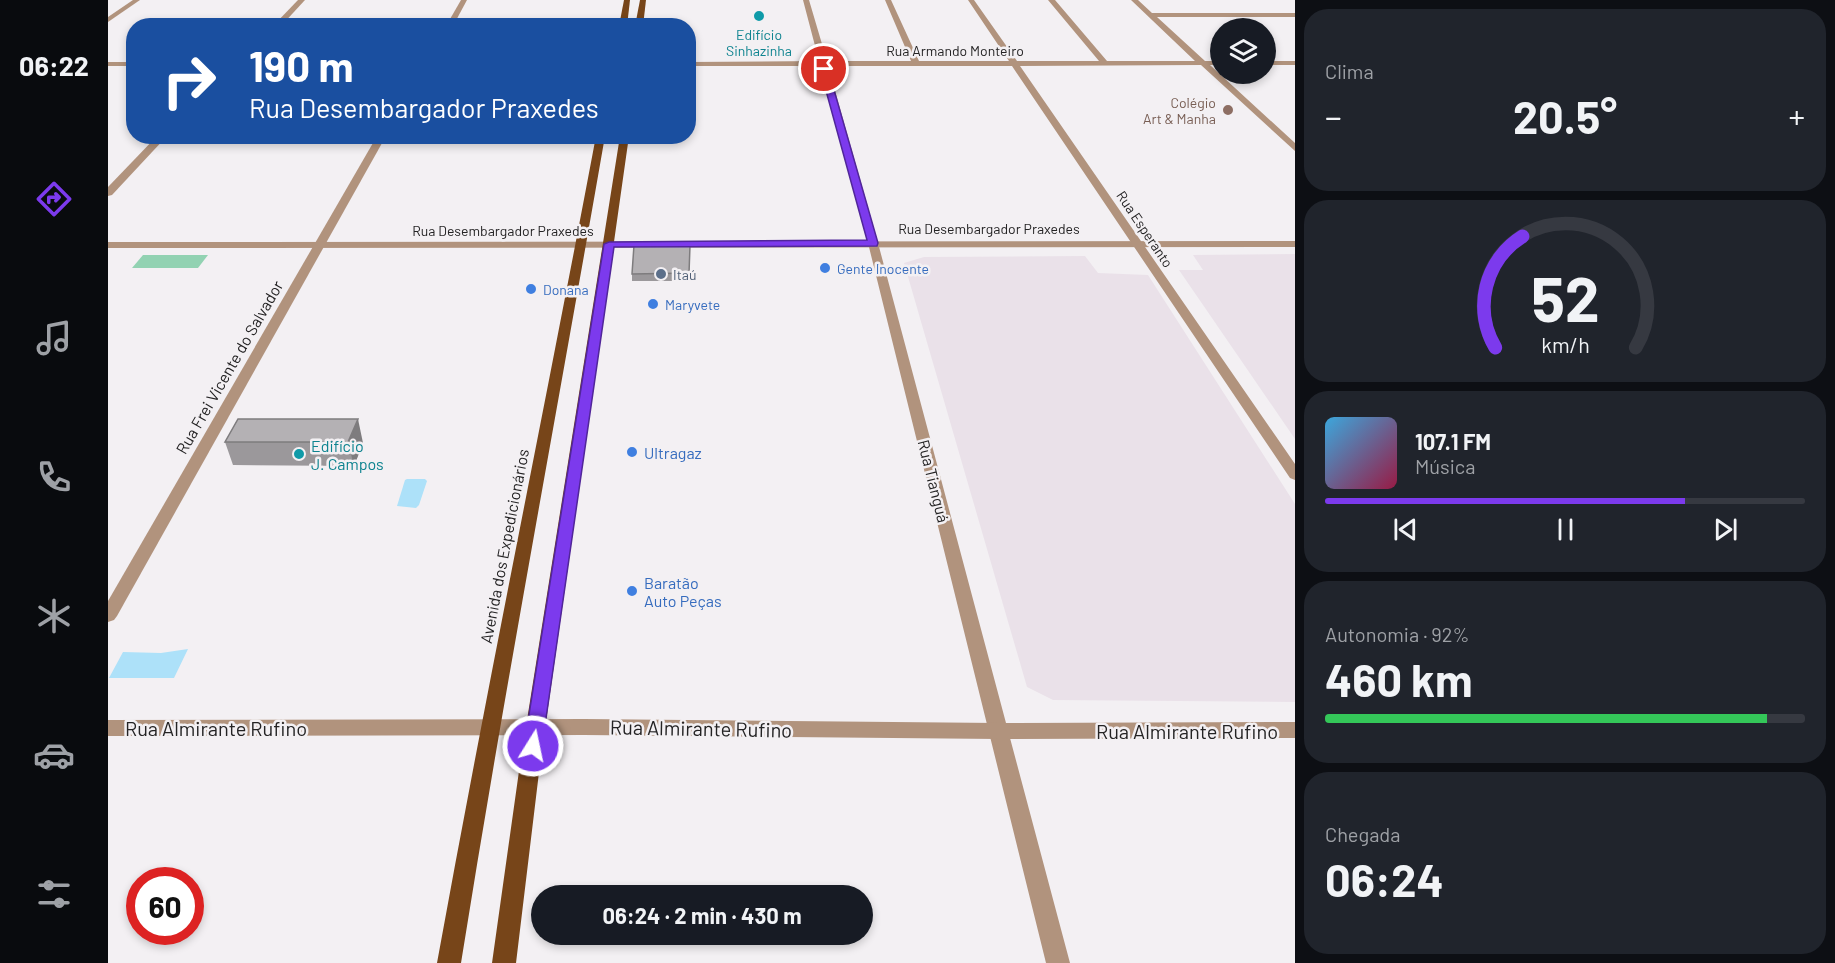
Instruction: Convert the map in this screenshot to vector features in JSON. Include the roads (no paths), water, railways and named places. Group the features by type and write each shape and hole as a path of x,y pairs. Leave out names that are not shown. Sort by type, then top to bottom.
{"main road":[{"path":"624,18 627,0"},
{"path":"640,18 643,0"},
{"name":"Avenida dos Expedicionários","path":"449,963 489,729 525,552 600,144"},
{"path":"504,963 536,728 624,144"}],"street":[{"path":"108,20 137,0"},
{"path":"284,18 302,0"},
{"path":"454,18 464,0"},
{"name":"Rua Tianguá","path":"806,0 873,243 1058,963"},
{"path":"888,0 916,63"},
{"name":"Rua Esperanto","path":"971,0 1295,475"},
{"path":"1051,0 1105,63"},
{"path":"1134,0 1295,148"},
{"path":"1150,15 1295,15"},
{"name":"Rua Armando Monteiro","path":"696,64 1210,63"},
{"path":"1276,63 1295,63"},
{"path":"108,64 126,64"},
{"path":"108,72 120,64"},
{"path":"108,193 155,144"},
{"name":"Rua Frei Vicente do Salvador","path":"108,616 377,144"},
{"name":"Rua Desembargador Praxedes","path":"108,245 1136,242 1295,244"},
{"name":"Rua Almirante Rufino","path":"108,728 1295,730"}],"water":[{"path":"407,479 427,481 416,508 397,506"},
{"path":"188,649 174,678 109,678 123,652 161,653"}],"place":[{"name":"Edifício Sinhazinha","path":"759,16"},
{"name":"Colégio Art & Manha","path":"1228,110"},
{"name":"Gente Inocente","path":"825,268"},
{"name":"Itaú","path":"661,274"},
{"name":"Donana","path":"531,289"},
{"name":"Maryvete","path":"653,304"},
{"name":"Ultragaz","path":"632,452"},
{"name":"Edifício J. Campos","path":"299,454"},
{"name":"Baratão Auto Peças","path":"632,591"}]}
